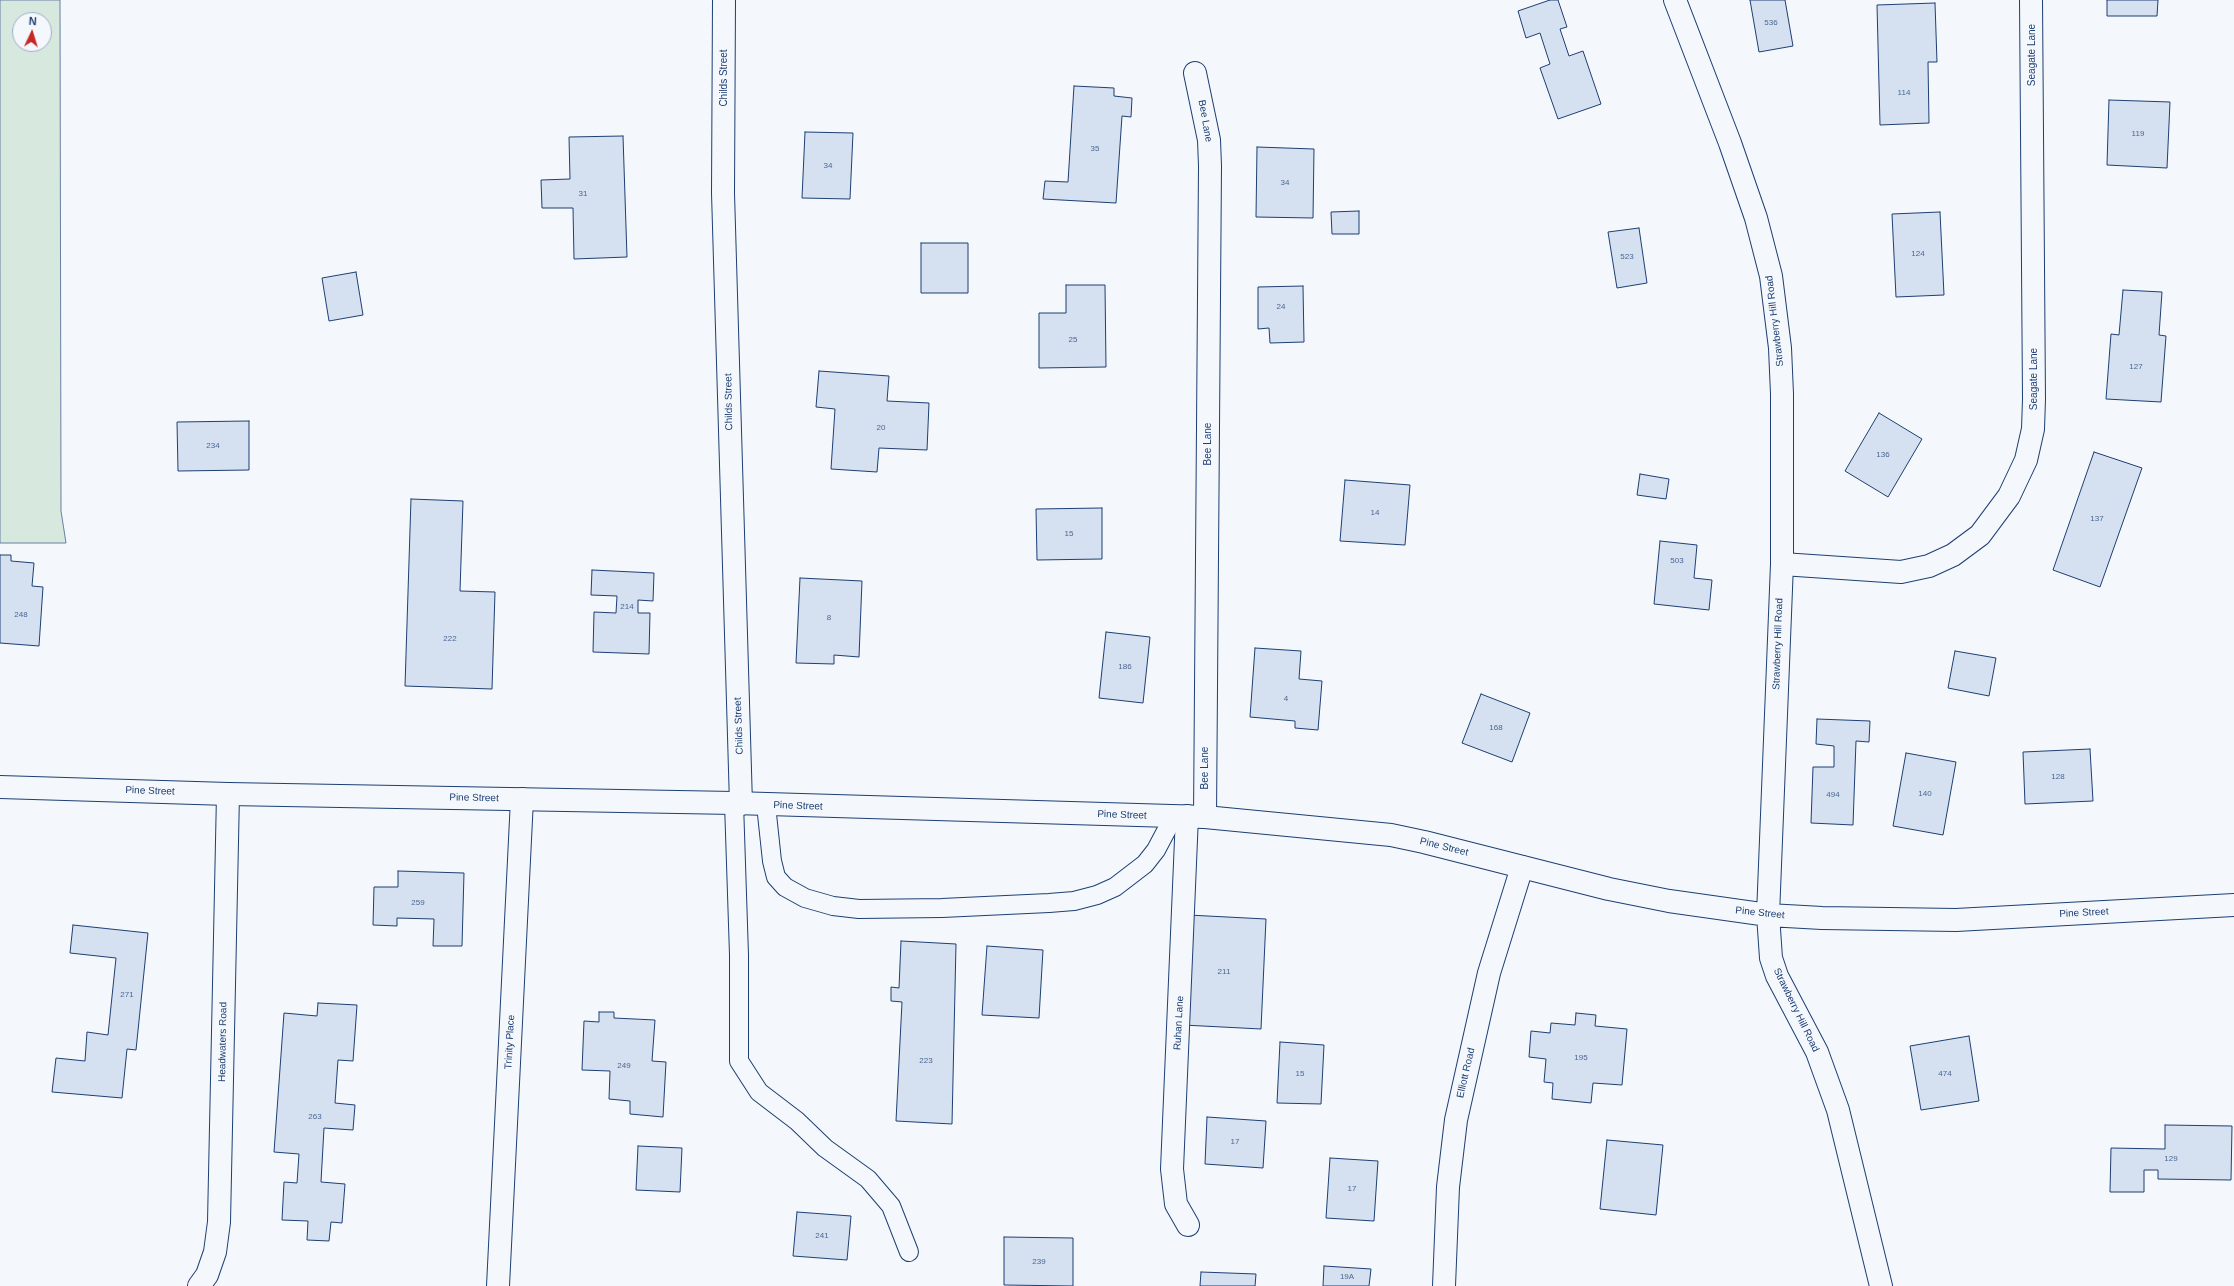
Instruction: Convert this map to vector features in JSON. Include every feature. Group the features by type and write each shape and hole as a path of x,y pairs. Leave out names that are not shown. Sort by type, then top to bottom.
{"street":[{"name":"Childs Street","path":"724,0 724,193 738,803"},
{"name":"Strawberry Hill Road","path":"1675,0 1730,143 1756,218 1771,276 1780,348 1782,394 1782,564 1768,915 1771,958 1777,976 1817,1052 1838,1110 1876,1260 1881,1286"},
{"name":"Seagate Lane","path":"1782,564 1901,572 1929,566 1953,555 1980,535 2009,496 2026,460 2033,429 2034,399 2031,0"},
{"name":"Bee Lane","path":"1188,817 1210,166 1209,140 1195,73"},
{"name":"Pine Street","path":"0,786 228,794 738,803 1188,817 1391,835 1609,889 1669,901 1768,915 1880,920 1956,920 2234,905"},
{"name":"Headwaters Road","path":"199,1286 207,1275 215,1252 219,1222 228,794"},
{"name":"Trinity Place","path":"498,1286 522,799"},
{"name":"Ruhan Lane","path":"1188,817 1172,1169 1176,1204 1188,1225"},
{"name":"Elliott Road","path":"1444,1286 1448,1194 1456,1120 1489,973 1522,867"}],"lane":[{"path":"738,803 739,1061 759,1092 797,1121 825,1148 868,1179 892,1206 909,1252"},
{"path":"766,805 772,861 776,877 785,887 805,898 833,906 859,909 942,908 1049,903 1074,901 1097,895 1115,887 1145,864 1156,850 1188,817"}],"shaded area":[{"path":"0,0 60,0 61,511 66,543 0,543"}],"building":[{"path":"1550,0 1558,0 1567,27 1560,29 1569,56 1583,51 1601,104 1558,119 1540,68 1550,64 1540,33 1526,38 1518,11"},
{"path":"1750,0 1785,0 1793,46 1759,52"},
{"path":"2107,0 2158,0 2157,16 2107,16"},
{"path":"1935,3 1937,62 1928,62 1929,123 1880,125 1877,5"},
{"path":"1074,86 1114,88 1114,96 1132,98 1131,117 1122,116 1116,203 1043,199 1045,181 1068,182"},
{"path":"2109,100 2170,102 2167,168 2107,165"},
{"path":"805,132 853,133 850,199 802,198"},
{"path":"623,136 627,257 574,259 573,208 542,208 541,180 570,179 569,137"},
{"path":"1257,147 1314,149 1313,218 1256,217"},
{"path":"1359,211 1359,234 1332,234 1331,212"},
{"path":"1940,212 1944,295 1896,297 1892,214"},
{"path":"1639,228 1647,283 1617,288 1608,232"},
{"path":"921,243 968,243 968,293 921,293"},
{"path":"356,272 363,315 329,321 322,278"},
{"path":"1066,285 1105,285 1106,367 1039,368 1039,313 1066,313"},
{"path":"1303,286 1304,342 1270,343 1269,328 1258,329 1258,287"},
{"path":"2123,290 2162,292 2159,335 2166,336 2161,402 2106,399 2111,334 2119,335"},
{"path":"819,371 889,376 887,401 929,403 927,450 879,448 877,472 831,469 835,409 816,407"},
{"path":"1879,413 1922,439 1888,497 1845,471"},
{"path":"249,421 249,470 178,471 177,422"},
{"path":"2094,452 2142,468 2100,587 2053,570"},
{"path":"1640,474 1669,479 1666,499 1637,495"},
{"path":"1345,480 1410,485 1405,545 1340,541"},
{"path":"411,499 463,501 460,591 495,592 492,689 405,686"},
{"path":"1102,508 1102,559 1037,560 1036,509"},
{"path":"1660,541 1697,545 1694,578 1712,580 1709,610 1654,604"},
{"path":"0,555 11,555 11,561 34,563 32,586 43,587 39,646 0,643"},
{"path":"592,570 654,573 653,601 638,600 638,613 650,613 649,654 593,652 594,612 616,613 617,596 591,595"},
{"path":"800,578 862,581 859,657 834,655 834,664 796,663"},
{"path":"1106,632 1150,637 1143,703 1099,698"},
{"path":"1255,648 1301,651 1299,679 1322,681 1318,730 1295,728 1295,721 1250,717"},
{"path":"1955,651 1996,658 1989,696 1948,688"},
{"path":"1481,694 1530,713 1512,762 1462,743"},
{"path":"1817,719 1870,721 1869,742 1856,741 1853,825 1811,823 1813,767 1834,767 1834,746 1816,744"},
{"path":"2090,749 2093,801 2025,804 2023,752"},
{"path":"1906,753 1956,762 1943,835 1893,826"},
{"path":"398,871 464,873 462,946 433,946 434,919 397,918 397,926 373,925 374,887 398,887"},
{"path":"1188,915 1266,919 1261,1029 1183,1025"},
{"path":"73,925 148,933 136,1050 127,1049 122,1098 52,1092 56,1058 85,1061 87,1032 108,1035 116,958 70,953"},
{"path":"901,941 956,944 952,1124 896,1121 902,1002 891,1001 891,987 899,988"},
{"path":"987,946 1043,950 1039,1018 982,1015"},
{"path":"318,1003 357,1005 353,1061 338,1060 335,1103 355,1105 353,1130 324,1128 321,1182 345,1184 342,1223 331,1222 329,1241 307,1240 308,1221 282,1220 284,1182 297,1183 299,1154 274,1152 284,1013 317,1016"},
{"path":"599,1012 614,1012 614,1018 655,1020 652,1061 666,1062 663,1117 630,1114 630,1101 609,1099 610,1071 582,1070 584,1021 599,1022"},
{"path":"1576,1013 1596,1015 1595,1026 1627,1029 1622,1085 1593,1083 1591,1103 1552,1099 1553,1083 1544,1082 1546,1059 1529,1057 1531,1031 1550,1033 1551,1023 1575,1025"},
{"path":"1969,1036 1979,1101 1921,1110 1910,1046"},
{"path":"1280,1042 1324,1045 1321,1104 1277,1103"},
{"path":"1207,1117 1266,1121 1263,1168 1205,1164"},
{"path":"2165,1125 2232,1126 2231,1180 2158,1179 2158,1170 2144,1170 2144,1192 2110,1192 2111,1148 2165,1149"},
{"path":"1607,1140 1663,1145 1656,1215 1600,1209"},
{"path":"638,1146 682,1148 680,1192 636,1190"},
{"path":"1330,1158 1378,1161 1374,1221 1326,1218"},
{"path":"797,1212 851,1216 847,1260 793,1256"},
{"path":"1004,1237 1073,1238 1073,1286 1004,1285"},
{"path":"1324,1266 1371,1269 1369,1286 1323,1286"},
{"path":"1201,1272 1256,1274 1255,1286 1200,1286"}]}
